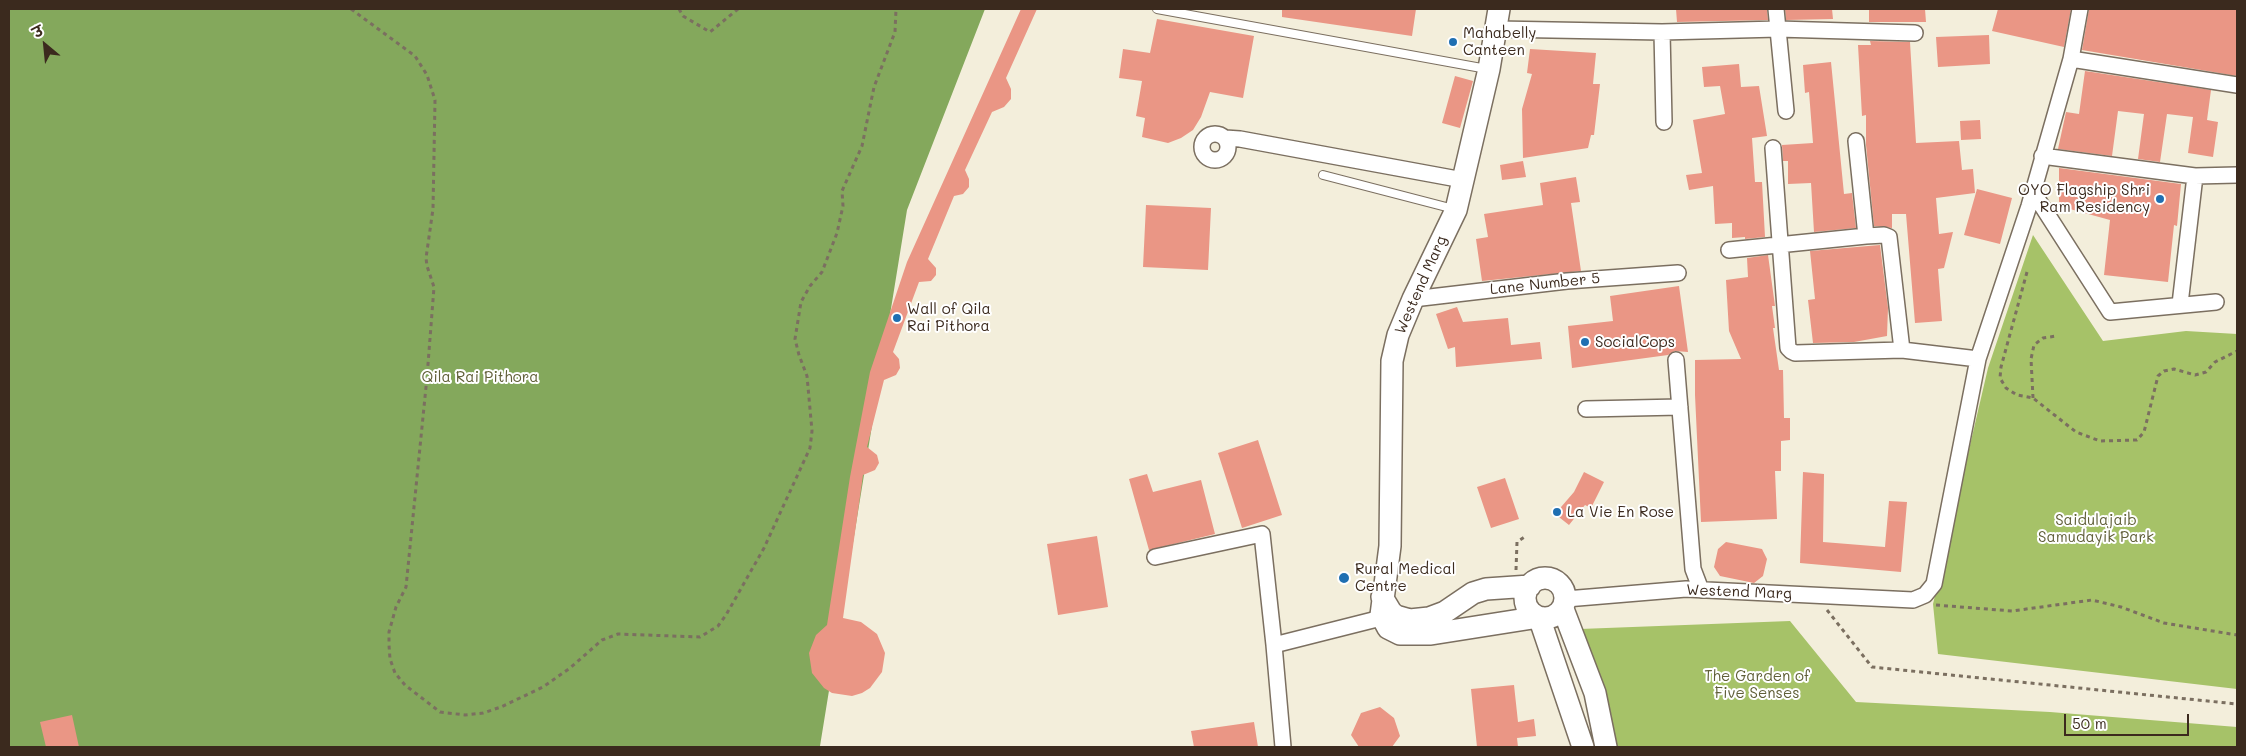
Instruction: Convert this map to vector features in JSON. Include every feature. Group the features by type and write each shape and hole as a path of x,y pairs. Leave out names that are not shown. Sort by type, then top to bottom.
{"street":[{"path":"1776,9 1786,112"},
{"path":"1913,600 1925,595 1934,584 1978,359 2033,192 2070,59 2080,9"},
{"path":"1498,19 1662,32 1778,29 1915,33"},
{"name":"Westend Marg","path":"1498,19 1489,69 1456,210 1412,299 1398,336 1392,361 1390,546 1382,608 1384,624 1393,632 1431,634 1539,617 1552,617 1564,604 1702,590 1913,600"},
{"path":"1662,32 1664,122"},
{"path":"2070,59 2237,85"},
{"path":"1225,138 1240,139 1463,180"},
{"path":"1856,142 1866,236"},
{"path":"1773,148 1788,348 1790,351 1795,353 1902,350 1978,359"},
{"path":"2042,156 2195,176 2237,175"},
{"path":"2180,304 2195,176"},
{"path":"2033,192 2110,312 2216,302"},
{"path":"1729,250 1866,236 1884,235 1888,237 1902,350"},
{"name":"Lane Number 5","path":"1412,299 1567,281 1678,273"},
{"path":"1676,360 1693,569 1702,590"},
{"path":"1586,409 1680,407"},
{"path":"1155,557 1262,534 1284,747"},
{"path":"1274,645 1382,608 1396,616 1410,620 1429,618 1445,612 1473,593 1486,589 1530,586 1543,578 1553,579 1564,590 1564,604 1595,693 1606,747"},
{"path":"1530,586 1525,596 1527,607 1539,617 1583,747"}],"lane":[{"path":"1157,9 1489,69"},
{"path":"1324,175 1456,210"}],"path":[{"path":"351,9 415,56 426,75 435,100 433,209 426,258 434,287 427,377 406,586 396,607 389,632 389,644 390,659 395,674 405,685 440,712 465,715 483,713 501,707 536,690 570,668 602,640 618,634 700,637 718,626 726,615 764,548 810,448 812,431 807,376 798,355 795,339 802,302 810,286 822,272 837,232 843,206 842,191 862,146 874,87 895,32 896,9"},
{"path":"678,9 683,16 710,32 738,9"},
{"path":"2027,272 2001,367 2000,378 2006,388 2017,395 2033,398 2076,432 2100,441 2137,440 2144,432 2158,376 2164,371 2174,369 2194,374 2206,372 2215,362 2237,351"},
{"path":"2008,312 2016,316"},
{"path":"2033,398 2031,359 2034,345 2043,338 2056,336"},
{"path":"1516,547 1517,542 1526,536"},
{"path":"1814,594 1872,667 2237,704"},
{"path":"1913,600 1933,604 2012,611 2092,600 2121,607 2164,624 2237,635"}],"green space":[{"name":"Qila Rai Pithora","path":"9,9 985,9 907,210 820,746 9,747"},
{"name":"Saidulajaib Samudayik Park","path":"2033,235 2103,341 2186,331 2237,334 2237,689 1938,654 1933,604 1988,368"},
{"name":"The Garden of Five Senses","path":"1790,621 1856,702 2050,712 2237,727 2237,747 1614,747 1611,713 1580,629"}],"building":[{"name":"Wall of Qila Rai Pithora","path":"1021,9 1037,9 1006,78 1011,89 1011,99 1004,107 992,112 965,170 969,179 969,187 963,194 954,196 928,259 936,268 936,275 931,281 919,282 893,352 899,359 900,368 896,375 884,380 867,447 877,455 879,463 875,470 863,475 843,618 861,622 877,634 885,653 882,672 870,688 862,693 852,696 832,693 824,688 812,673 809,653 816,635 827,625 850,477 870,372 907,262"},
{"path":"1282,9 1416,9 1412,36 1282,17"},
{"path":"1676,9 1767,9 1768,20 1677,22"},
{"path":"1785,9 1832,9 1833,19 1786,20"},
{"path":"1869,9 1925,9 1926,22 1869,22"},
{"path":"1998,9 2071,9 2064,47 1992,31"},
{"path":"2089,9 2237,9 2237,76 2082,50"},
{"path":"1157,19 1254,36 1243,98 1210,92 1201,117 1193,130 1181,138 1168,143 1142,137 1145,118 1136,116 1142,81 1119,78 1123,49 1150,53"},
{"path":"1989,35 1990,64 1938,67 1936,37"},
{"path":"1870,41 1910,42 1916,143 1959,141 1962,170 1973,169 1975,193 1936,198 1939,234 1953,232 1944,268 1938,269 1942,321 1915,323 1906,214 1892,214 1892,228 1874,226 1866,145 1866,115 1862,116 1858,45 1871,45"},
{"path":"1530,49 1596,53 1593,84 1600,84 1594,135 1591,135 1588,148 1523,158 1522,109 1532,74 1527,73"},
{"path":"1831,62 1844,194 1852,193 1856,228 1814,232 1811,183 1788,184 1788,161 1783,161 1782,145 1813,143 1809,92 1805,93 1803,65"},
{"path":"1739,64 1741,87 1759,86 1767,136 1752,138 1755,182 1762,182 1765,237 1745,239 1745,237 1732,238 1732,223 1715,224 1713,186 1689,190 1686,175 1702,173 1693,120 1725,114 1720,86 1704,87 1702,67"},
{"path":"2085,71 2211,90 2207,120 2218,122 2213,157 2188,153 2193,117 2167,114 2160,162 2138,159 2144,114 2118,111 2112,156 2058,149 2066,112 2079,114"},
{"path":"1455,76 1473,81 1460,128 1442,123"},
{"path":"1980,120 1981,139 1961,140 1960,121"},
{"path":"1523,161 1526,177 1502,180 1500,165"},
{"path":"2059,168 2181,184 2177,226 2174,225 2168,282 2104,275 2110,220 2059,206"},
{"path":"1576,177 1580,202 1571,203 1581,271 1482,281 1476,239 1488,237 1484,214 1543,205 1540,183"},
{"path":"1977,189 2012,198 2000,244 1964,235"},
{"path":"1146,205 1211,208 1208,270 1143,267"},
{"path":"1880,245 1888,308 1887,336 1854,342 1813,343 1808,300 1815,299 1810,251"},
{"path":"1768,255 1775,306 1772,306 1775,328 1773,328 1779,370 1783,370 1784,418 1790,418 1790,440 1781,441 1781,471 1775,471 1777,519 1701,522 1695,360 1741,359 1729,331 1726,280 1748,277 1747,258"},
{"path":"1679,286 1688,352 1675,351 1668,355 1572,368 1568,326 1613,321 1610,296"},
{"path":"1457,307 1463,322 1508,318 1511,345 1540,342 1542,359 1456,367 1455,347 1448,349 1436,314"},
{"path":"1258,440 1282,515 1242,528 1218,453"},
{"path":"1584,472 1604,482 1591,508 1585,505 1569,525 1555,514 1574,492"},
{"path":"1803,472 1824,474 1823,542 1885,547 1889,501 1907,502 1901,572 1800,563"},
{"path":"1147,474 1153,492 1201,480 1215,534 1149,550 1129,479"},
{"path":"1505,478 1519,519 1491,528 1477,487"},
{"path":"1097,536 1108,607 1058,615 1047,544"},
{"path":"1726,542 1762,549 1767,559 1763,576 1754,583 1720,576 1714,567 1718,549"},
{"path":"1514,685 1518,722 1534,719 1536,736 1517,738 1518,747 1477,747 1471,689"},
{"path":"1380,707 1394,718 1400,736 1392,747 1359,747 1351,735 1361,713"},
{"path":"72,715 79,747 46,747 40,722"},
{"path":"1254,722 1258,747 1194,747 1191,731"}],"place":[{"name":"Mahabelly Canteen","path":"1453,42"},
{"name":"OYO Flagship Shri Ram Residency","path":"2160,199"},
{"name":"Wall of Qila Rai Pithora","path":"897,318"},
{"name":"SocialCops","path":"1585,342"},
{"name":"La Vie En Rose","path":"1557,512"},
{"name":"Rural Medical Centre","path":"1344,578"}]}
